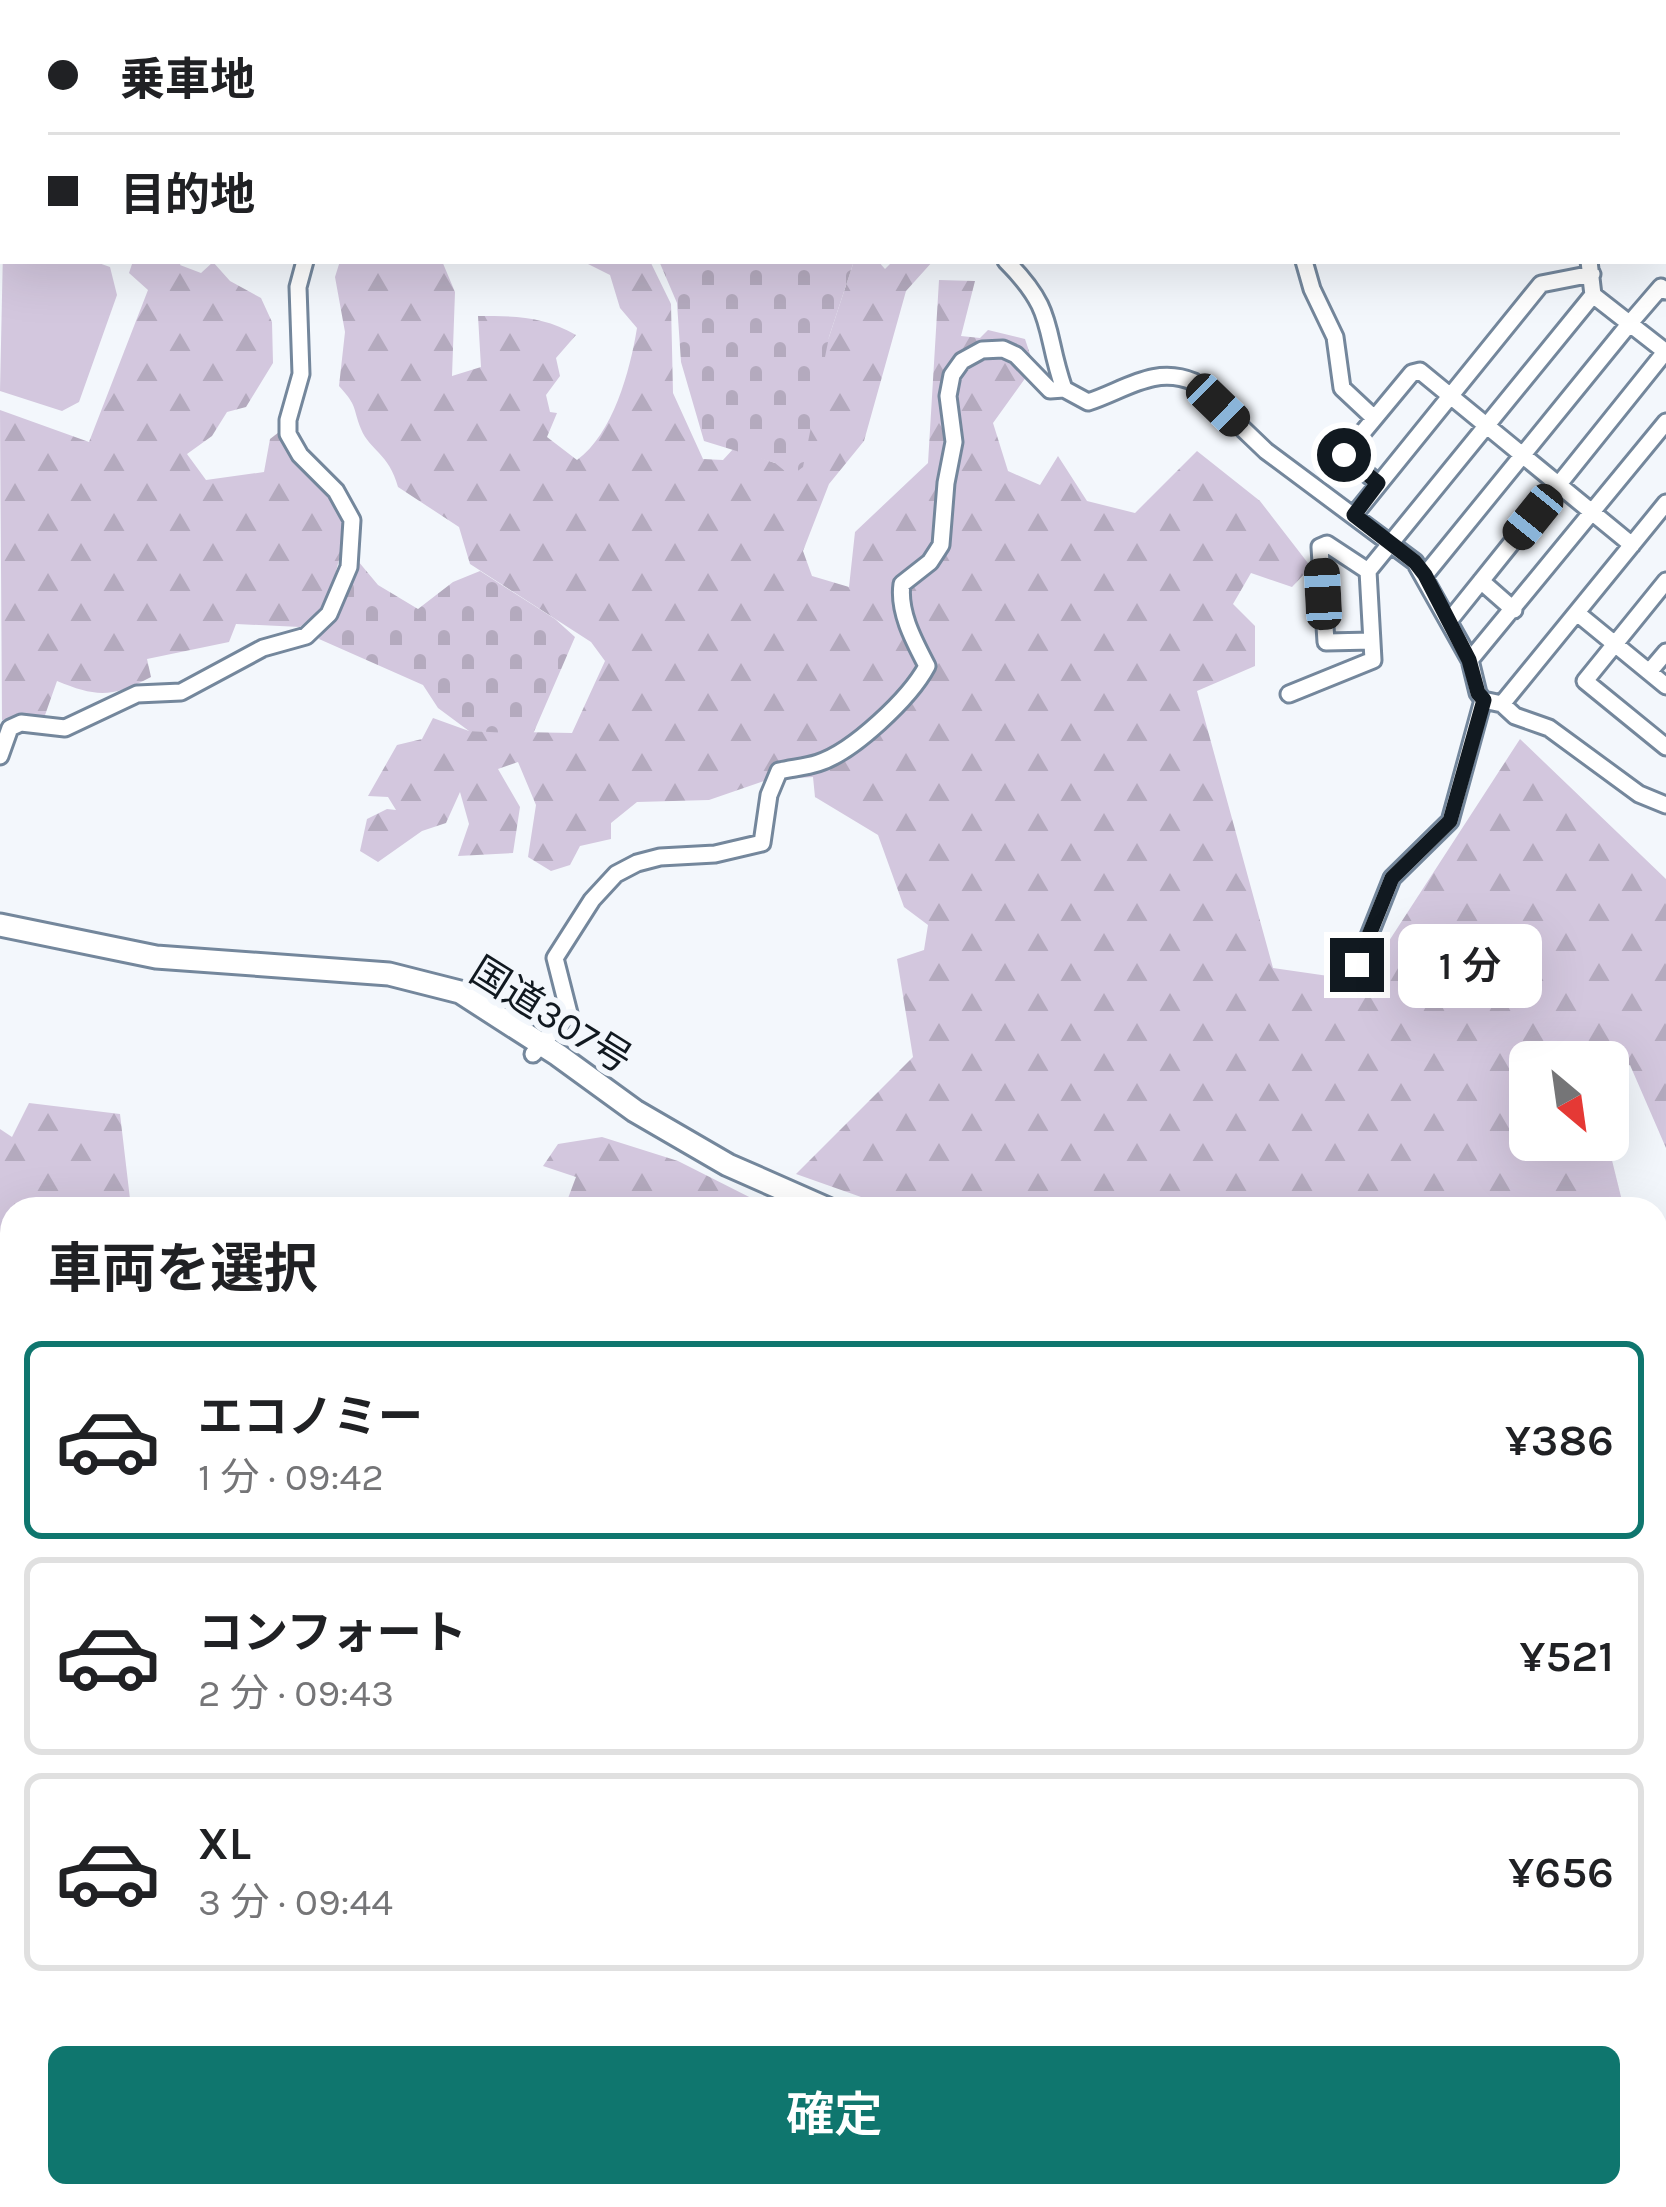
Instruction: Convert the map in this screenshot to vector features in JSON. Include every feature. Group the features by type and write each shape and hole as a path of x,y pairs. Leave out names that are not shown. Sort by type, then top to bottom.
{"highway":[{"name":"国道307号","path":"0,925 156,957 389,974 460,992 538,1050 635,1111 728,1166 800,1197"}],"street":[{"path":"0,756 10,728 21,723 65,728 137,694 181,692 263,648 306,636 329,614 349,567 352,520 336,491 300,455 288,434 301,374 298,287 304,264"},
{"path":"1009,264 1032,287 1046,312 1064,389"},
{"path":"1305,264 1336,337 1342,388 1374,418"},
{"path":"1354,515 1540,284 1591,268 1594,295 1666,352 1449,620"},
{"path":"1425,575 1630,323 1661,287 1666,291"},
{"path":"1289,694 1373,660 1368,571 1594,295"},
{"path":"538,1050 569,1013 556,977 558,950 607,883 637,863 762,843 769,795 779,771 823,762 886,718 920,680 927,666 900,593 902,584 930,562 941,544 954,442 949,396 952,375 962,361 982,350 1003,349 1016,355 1050,390 1064,389 1088,402 1157,374 1194,382 1266,451 1393,544 1425,575 1484,700 1549,728 1639,794 1666,805"},
{"path":"1378,483 1344,455 1412,373 1420,371 1632,545"},
{"path":"1469,660 1666,422"},
{"path":"1502,704 1666,503"},
{"path":"1368,571 1327,544 1320,547 1325,642 1372,640"},
{"path":"1481,581 1514,610"},
{"path":"1666,581 1585,681 1666,747"},
{"path":"1577,614 1666,686"},
{"path":"1649,672 1666,652"},
{"path":"1357,965 1392,878 1450,821 1484,700"}],"green space":[{"path":"3,264 110,267 117,295 79,402 62,411 0,391"},
{"path":"132,264 180,264 201,273 215,264 230,281 261,298 272,322 273,363 246,407 227,412 212,436 187,454 206,480 264,472 270,439 283,429 317,460 347,497 344,540 328,603 300,627 236,624 229,642 147,659 151,677 125,689 94,692 57,681 44,718 2,720 0,410 89,442 148,290 129,273"},
{"path":"339,264 443,264 455,292 452,376 481,367 478,316 540,321 576,335 556,358 560,376 546,395 550,412 557,413 547,437 577,460 610,418 637,328 620,308 610,275 588,264 651,264 671,304 673,393 703,459 723,460 734,448 775,463 829,337 853,264 881,264 885,269 890,264 930,264 906,291 864,441 829,484 803,551 812,576 849,587 855,532 928,463 939,280 975,281 961,336 980,338 988,330 1025,339 1034,366 993,423 1008,471 1040,485 1058,456 1087,501 1135,513 1197,451 1260,501 1311,567 1292,587 1251,573 1233,604 1255,626 1255,666 1197,691 1273,968 1363,981 1520,739 1666,879 1666,1148 1629,1065 1629,1041 1509,1041 1509,1161 1612,1161 1621,1197 861,1197 796,1174 913,1057 897,959 924,950 928,925 904,907 878,835 815,797 813,777 767,780 709,800 637,802 611,823 611,839 580,846 570,865 551,871 528,857 536,805 518,762 498,769 520,807 513,853 458,856 469,824 460,792 446,823 422,831 378,862 360,851 367,819 387,809 396,810 388,797 368,796 397,745 422,739 433,718 469,731 572,733 605,661 591,642 470,564 459,527 398,487 339,386 345,332 335,277"},
{"path":"660,264 853,264 829,337 803,467 791,476 775,463 704,441 681,362 677,303"},
{"path":"353,555 378,585 418,609 453,582 480,571 575,637 533,734 469,731 438,708 423,685 319,639"},
{"path":"29,1103 120,1114 130,1197 0,1197 0,1129 12,1137"},
{"path":"602,1137 678,1161 749,1197 568,1197 576,1177 543,1166 558,1144"}],"route":[{"path":"1344,455 1378,483 1354,515 1425,575 1484,700 1450,821 1392,878 1357,965"}]}
